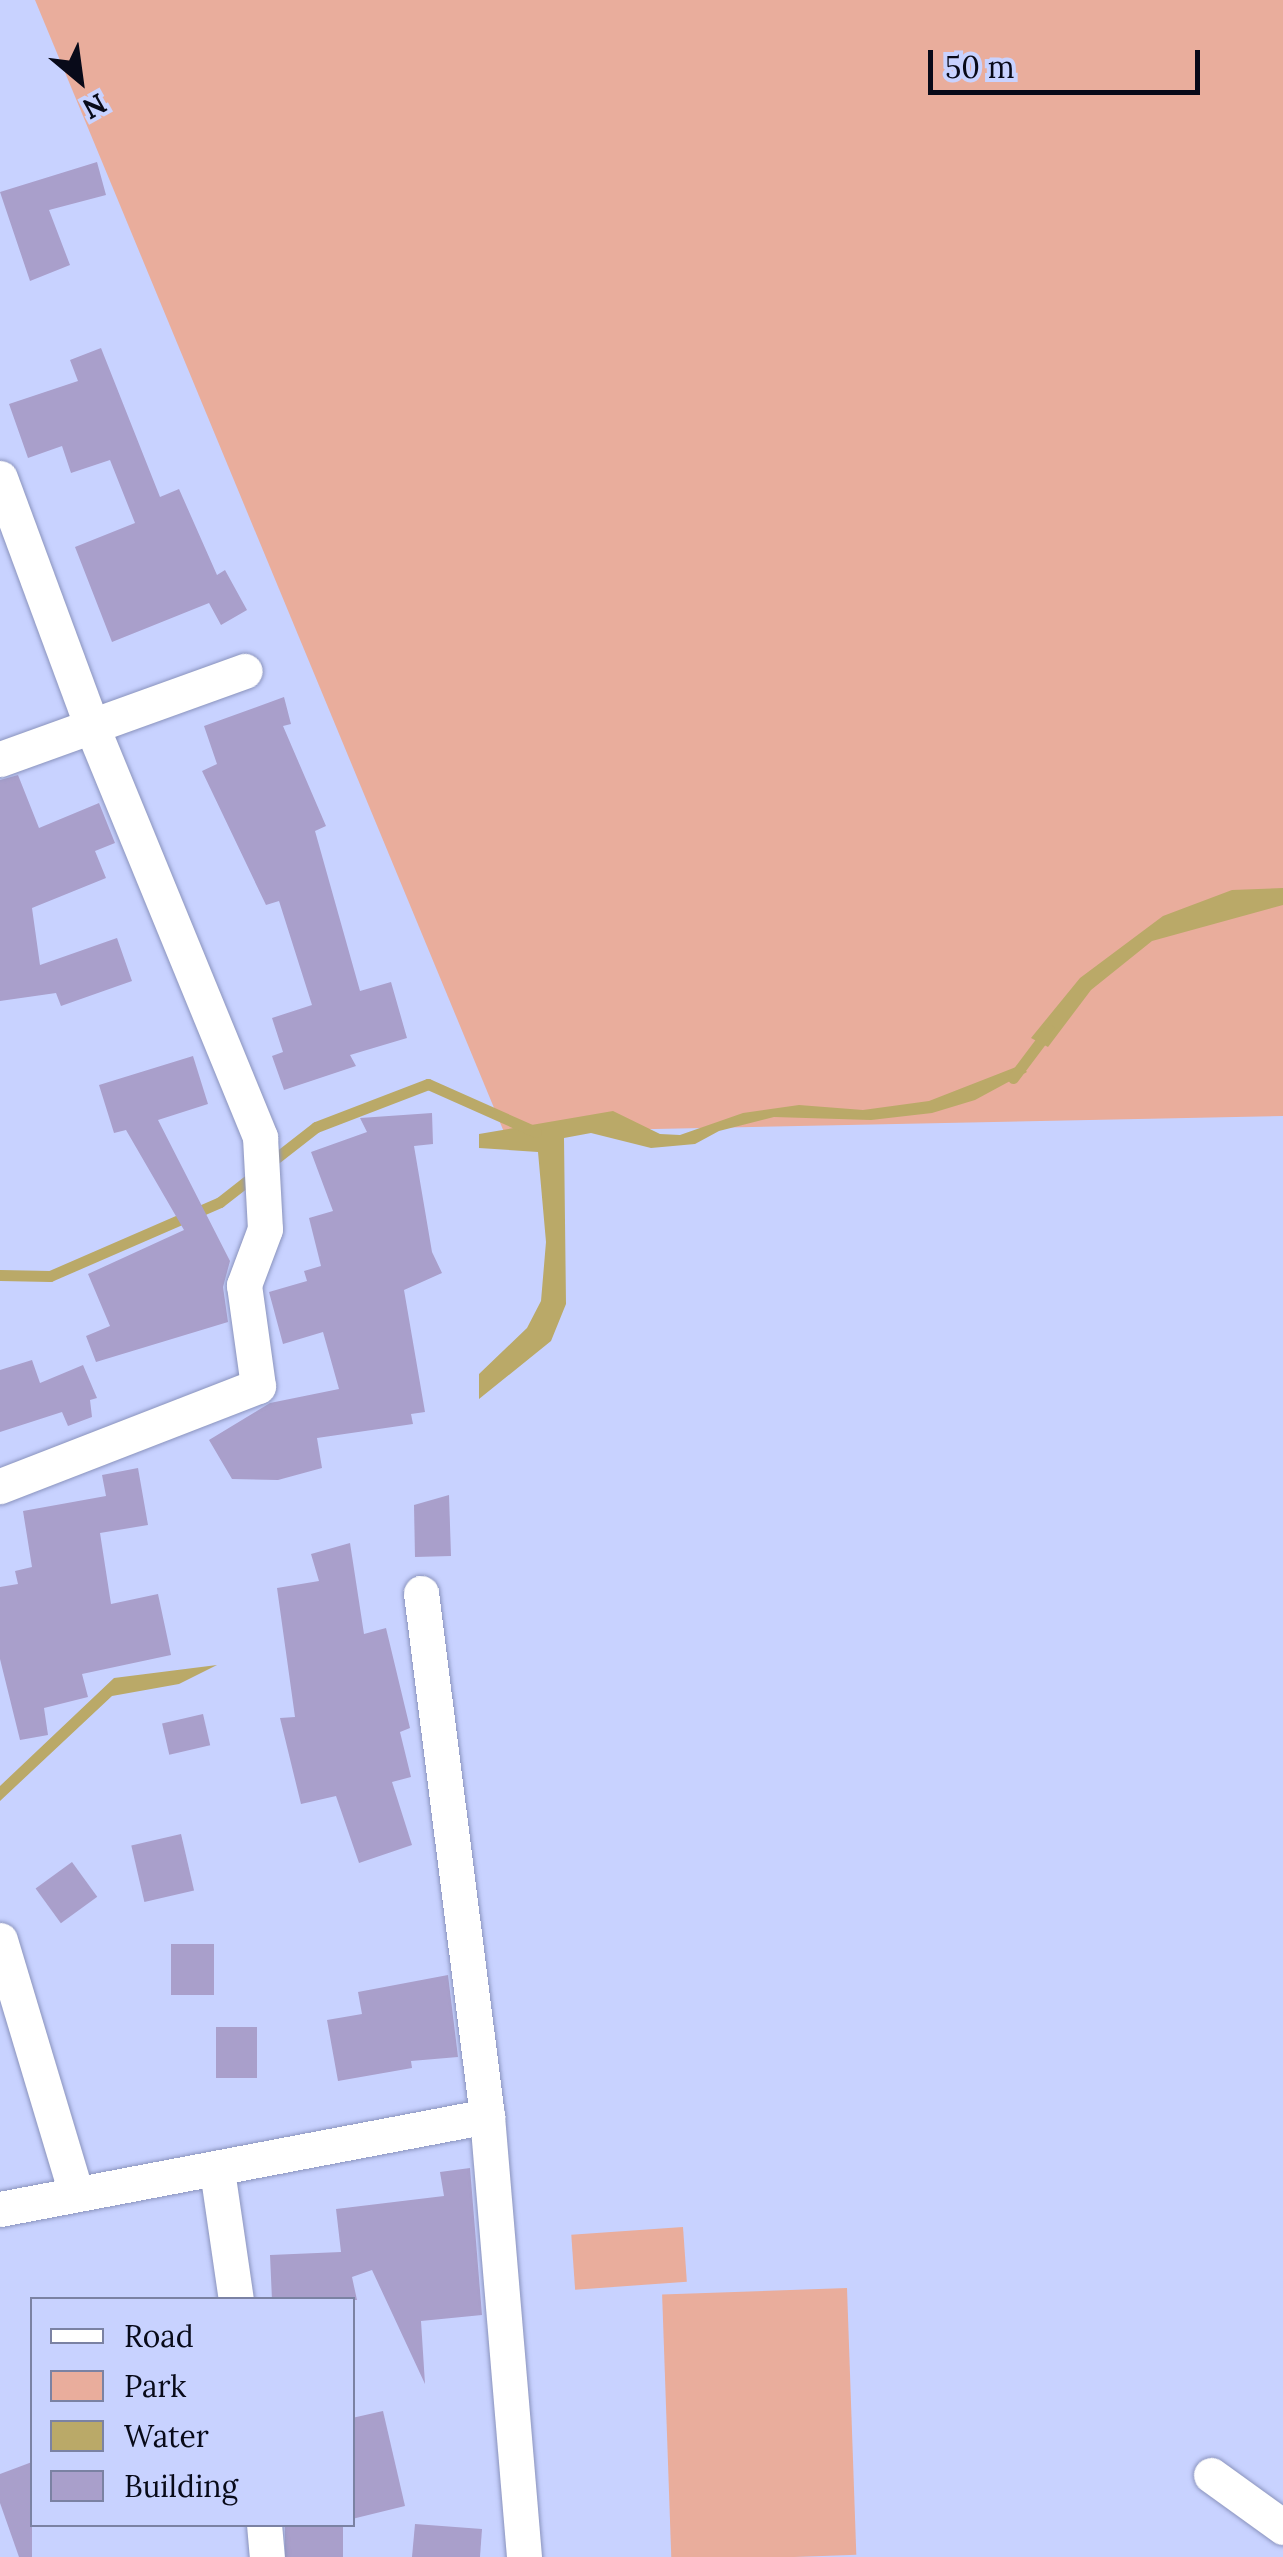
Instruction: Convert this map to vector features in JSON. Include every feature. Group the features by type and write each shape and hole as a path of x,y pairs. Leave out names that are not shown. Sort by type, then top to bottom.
{"street":[{"path":"0,478 92,727 260,1137 265,1229 244,1285 258,1386 0,1486"},
{"path":"0,759 244,671"},
{"path":"421,1594 487,2116 524,2557"},
{"path":"0,1940 76,2194"},
{"path":"0,2209 487,2116"},
{"path":"217,2170 236,2297"},
{"path":"1211,2475 1283,2527"},
{"path":"264,2527 267,2557"}],"green space":[{"path":"35,0 1283,0 1283,1116 504,1132"},
{"path":"683,2227 687,2282 575,2290 571,2235"},
{"path":"847,2288 856,2555 671,2557 662,2294"}],"water":[{"path":"1283,888 1283,905 1152,941 1091,990 1048,1047 1031,1038 1080,978 1163,916 1232,890"},
{"path":"1021,1065 1027,1072 975,1100 932,1113 871,1120 774,1117 719,1131 695,1144 651,1148 591,1133 564,1138 566,1304 551,1341 479,1399 479,1374 527,1328 541,1301 546,1242 538,1152 479,1148 479,1134 613,1111 660,1134 680,1135 743,1113 799,1105 863,1110 929,1101"},
{"path":"217,1665 179,1684 112,1696 0,1801 0,1786 114,1678"}],"building":[{"path":"97,162 106,195 49,210 70,265 30,281 0,192"},
{"path":"101,348 160,497 179,489 217,575 225,570 247,610 221,625 209,603 112,642 75,547 135,523 110,460 71,473 62,446 28,458 9,404 78,381 70,360"},
{"path":"284,697 291,724 283,726 326,826 315,831 360,991 391,982 407,1038 350,1055 356,1066 284,1090 272,1056 283,1052 272,1018 312,1005 279,901 266,905 202,771 217,764 204,726"},
{"path":"18,775 39,828 99,803 115,843 95,851 106,878 32,908 40,965 117,938 132,981 61,1006 56,993 0,1001 0,780"},
{"path":"193,1056 208,1104 158,1120 230,1261 223,1287 228,1322 96,1362 86,1336 110,1326 88,1274 184,1230 126,1130 114,1133 99,1085"},
{"path":"432,1113 433,1144 414,1146 432,1252 442,1273 404,1290 425,1412 411,1414 413,1424 317,1438 322,1468 278,1480 232,1479 209,1440 270,1403 339,1389 323,1332 283,1344 269,1292 307,1281 304,1271 321,1266 309,1218 333,1211 311,1152 367,1132 360,1118"},
{"path":"32,1360 40,1383 83,1365 97,1398 90,1400 92,1417 68,1426 62,1412 0,1432 0,1370"},
{"path":"138,1468 148,1525 100,1533 111,1604 158,1594 171,1655 82,1674 88,1697 44,1708 48,1735 20,1740 0,1659 0,1587 18,1584 15,1571 32,1567 23,1511 106,1496 102,1475"},
{"path":"449,1495 451,1556 415,1557 414,1505"},
{"path":"350,1543 364,1634 386,1628 410,1728 400,1732 411,1777 392,1782 412,1845 359,1863 336,1796 301,1804 280,1718 295,1717 277,1588 319,1581 311,1554"},
{"path":"203,1714 210,1745 169,1755 162,1723"},
{"path":"181,1834 194,1891 144,1902 131,1845"},
{"path":"72,1862 97,1897 61,1923 36,1888"},
{"path":"171,1944 214,1944 214,1995 171,1995"},
{"path":"448,1975 458,2057 411,2061 412,2068 338,2081 327,2020 362,2014 358,1992"},
{"path":"216,2027 257,2027 257,2078 216,2078"},
{"path":"470,2168 482,2315 421,2321 425,2384 372,2270 352,2277 357,2300 272,2297 270,2255 341,2252 336,2209 444,2196 440,2172"},
{"path":"383,2411 405,2506 355,2518 355,2417"},
{"path":"30,2463 32,2557 19,2557 0,2503 0,2474"},
{"path":"415,2524 482,2529 480,2557 412,2557"},
{"path":"285,2527 343,2527 343,2557 285,2557"}],"waterway":[{"path":"1013,1078 1049,1030"},
{"path":"0,1275 50,1276 220,1202 316,1127 428,1084 536,1132"}]}
